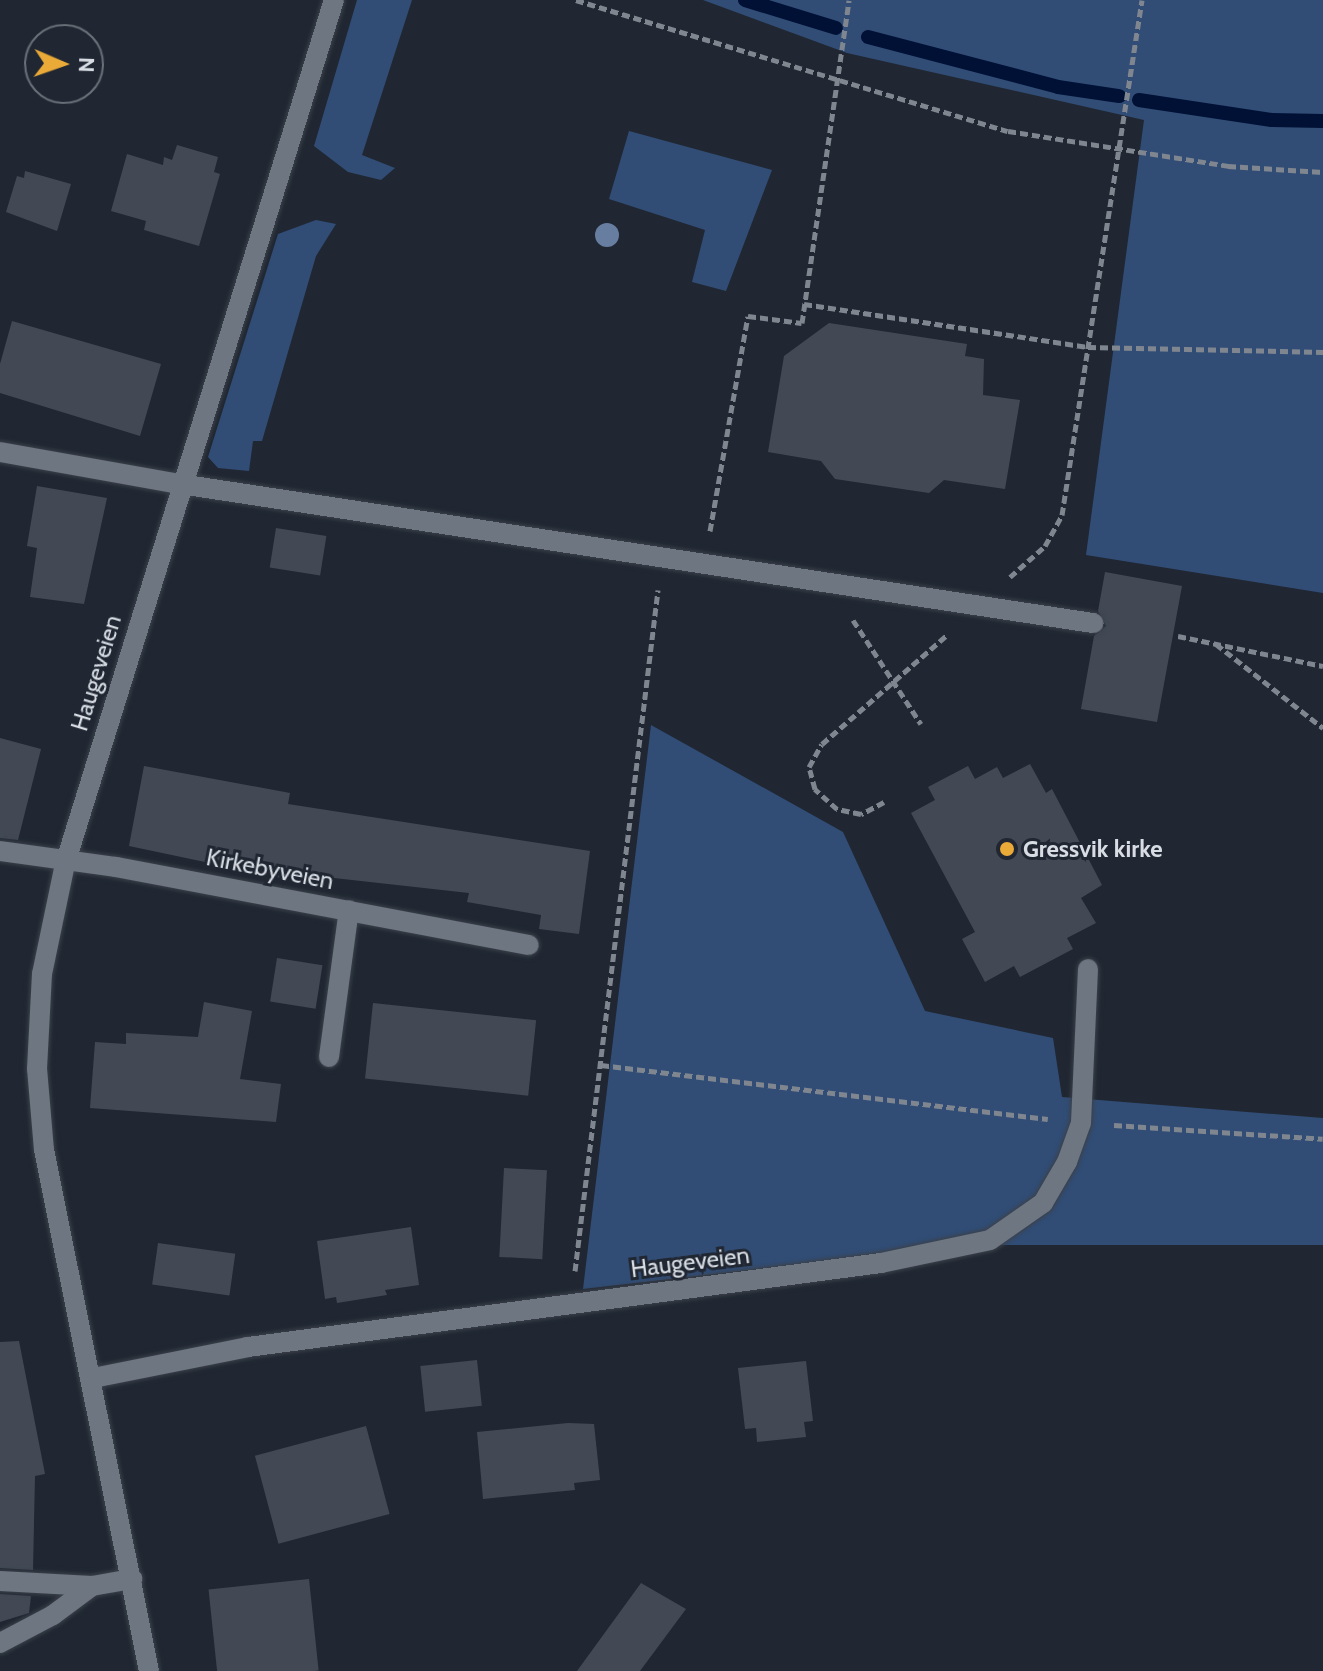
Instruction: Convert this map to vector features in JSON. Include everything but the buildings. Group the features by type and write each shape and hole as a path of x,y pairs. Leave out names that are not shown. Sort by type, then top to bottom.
{"street":[{"name":"Haugeveien","path":"149,1671 93,1378 44,1150 37,1069 42,974 65,864 180,484 334,0"},
{"path":"0,452 180,484 1093,623"},
{"name":"Kirkebyveien","path":"0,851 65,864 116,867 529,945"},
{"path":"329,1057 349,910"},
{"name":"Haugeveien","path":"93,1378 248,1347 881,1263 990,1240 1043,1203 1067,1162 1081,1123 1088,969"},
{"path":"0,1581 92,1586 132,1579"},
{"path":"0,1643 53,1615 92,1586"}],"path":[{"path":"576,0 1008,131 1119,151 1323,172"},
{"path":"704,564 748,316 802,323 849,0"},
{"path":"884,802 861,814 837,809 815,789 809,767 822,744 1045,546 1062,515 1142,0"},
{"path":"804,304 1088,347 1323,352"},
{"path":"571,1304 662,558"},
{"path":"828,583 921,724"},
{"path":"1178,636 1323,666"},
{"path":"1215,643 1323,728"},
{"path":"601,1065 1081,1123 1323,1139"}],"shaded area":[{"path":"357,0 412,0 362,155 395,168 381,180 348,172 314,146"},
{"path":"703,0 1323,0 1323,593 1086,555 1144,120 847,53"},
{"path":"629,131 772,170 726,291 692,282 705,230 609,199"},
{"path":"316,220 336,224 316,256 262,441 253,441 249,471 218,468 208,457 278,234"},
{"path":"651,725 843,832 925,1011 1053,1038 1062,1097 1323,1118 1323,1245 969,1245 583,1289"}],"waterway":[{"path":"745,0 836,28"},
{"path":"868,37 1058,87 1119,96"},
{"path":"1139,100 1272,120 1323,121"}],"place":[{"name":"Gressvik kirke","path":"1007,849"}]}
